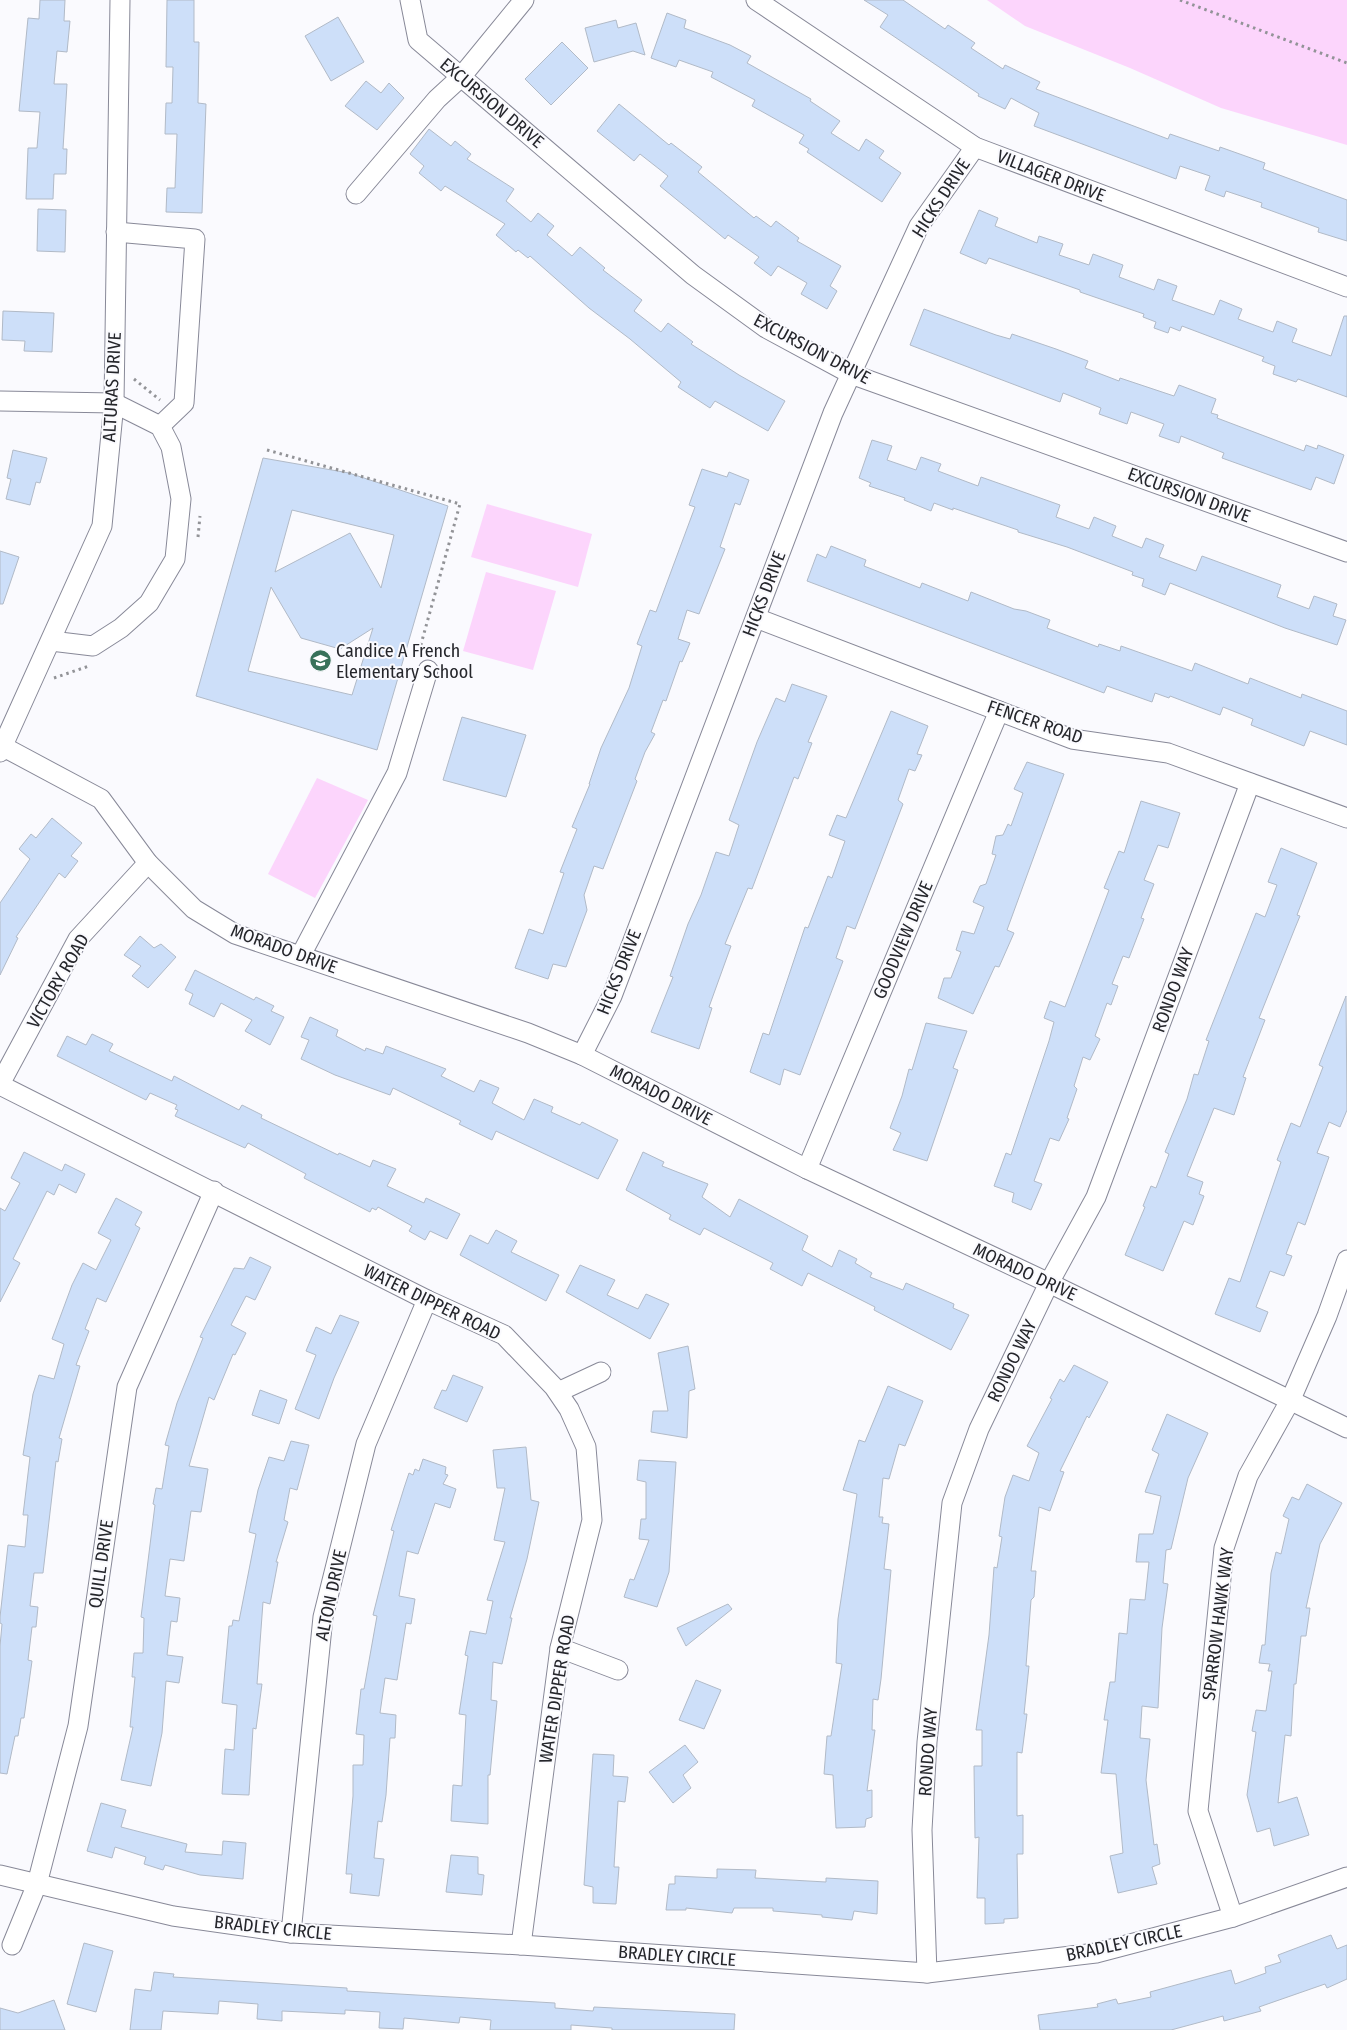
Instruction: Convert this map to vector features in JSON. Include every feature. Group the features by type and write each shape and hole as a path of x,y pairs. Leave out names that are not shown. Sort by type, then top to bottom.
{"street":[{"name":"ALTURAS DRIVE","path":"1,748 102,526 114,403 120,0"},
{"name":"EXCURSION DRIVE","path":"410,0 418,40 693,275 766,328 851,374 1347,552"},
{"path":"356,194 437,99 461,77 524,0"},
{"name":"VILLAGER DRIVE","path":"756,0 975,147 1347,287"},
{"name":"HICKS DRIVE","path":"582,1055 612,996 833,413 919,226 975,147"},
{"path":"116,232 195,239 184,402 160,426"},
{"path":"0,401 114,403 160,426 171,447 181,499 174,559 149,603 122,628 92,646 50,641"},
{"name":"FENCER ROAD","path":"756,618 1072,739 1168,753 1347,818"},
{"path":"301,956 397,773 422,666"},
{"name":"GOODVIEW DRIVE","path":"807,1168 999,711"},
{"name":"MORADO DRIVE","path":"1,748 101,799 148,863 194,909 235,934 528,1033 582,1055 807,1168 1291,1399 1347,1428"},
{"name":"RONDO WAY","path":"927,1973 923,1820 927,1742 952,1503 979,1429 1049,1283 1096,1196 1250,782"},
{"name":"VICTORY ROAD","path":"0,1085 78,939 148,863"},
{"name":"WATER DIPPER ROAD","path":"0,1085 427,1300 504,1336 558,1392 569,1409 586,1446 592,1520 560,1648 521,1945"},
{"name":"QUILL DRIVE","path":"12,1945 37,1884 78,1726 127,1388 214,1192"},
{"name":"SPARROW HAWK WAY","path":"1233,1917 1198,1811 1224,1548 1248,1476 1291,1399 1327,1316 1347,1260"},
{"name":"ALTON DRIVE","path":"291,1933 323,1617 366,1444 427,1300"},
{"path":"558,1392 601,1372"},
{"path":"560,1648 618,1670"},
{"name":"BRADLEY CIRCLE","path":"0,1875 173,1916 291,1933 521,1945 927,1973 1096,1953 1233,1917 1347,1877"}],"path":[{"path":"1180,0 1347,63"},
{"path":"132,376 159,400 164,401"},
{"path":"267,450 460,504 422,666"}],"shaded area":[{"path":"987,0 1347,0 1347,145 1221,108 1130,68 1025,26"},
{"path":"487,504 592,534 578,587 471,557"},
{"path":"486,572 556,591 533,670 463,651"},
{"path":"317,778 368,800 315,898 268,874"}],"building":[{"path":"40,0 65,0 64,21 70,21 67,52 57,51 54,84 67,84 63,149 67,149 66,174 54,174 53,199 26,199 28,148 37,148 40,112 19,111 28,18 39,19"},
{"path":"167,0 194,0 194,42 199,42 198,103 206,104 202,213 166,212 167,188 175,188 177,134 165,134 166,103 172,103 173,67 166,67"},
{"path":"864,0 903,0 945,29 948,25 975,43 971,48 1003,69 1005,65 1040,82 1036,89 1168,139 1170,134 1219,151 1220,147 1265,163 1263,169 1347,200 1347,241 1318,232 1319,228 1261,207 1262,203 1226,191 1224,197 1205,190 1210,176 1180,166 1176,179 1034,126 1039,113 1011,98 1005,109 978,96 979,94 880,27 888,15"},
{"path":"667,13 686,20 684,28 730,45 751,56 747,63 811,99 810,101 840,121 831,133 859,151 866,139 884,151 879,158 901,173 882,202 807,152 809,149 799,143 804,135 752,106 755,100 711,77 713,72 679,60 676,67 651,58"},
{"path":"338,17 364,62 331,81 305,36"},
{"path":"616,20 618,28 636,23 645,55 633,51 594,62 585,28"},
{"path":"562,42 588,68 551,105 525,79"},
{"path":"366,81 381,93 389,83 404,98 377,130 345,106"},
{"path":"619,104 669,145 671,143 702,167 698,172 754,218 756,216 771,227 776,221 799,238 797,241 841,266 830,286 837,291 827,309 801,294 807,283 778,266 771,276 754,263 759,257 728,235 725,239 660,186 668,176 640,154 634,161 597,131"},
{"path":"429,129 451,146 455,141 471,154 467,159 514,189 506,201 531,222 538,213 554,226 547,235 572,256 580,247 605,268 603,270 642,300 634,311 661,332 668,323 693,342 691,344 739,375 785,401 768,431 715,401 710,408 678,387 681,382 630,339 589,308 530,256 528,258 518,250 516,252 496,235 505,224 445,186 441,191 419,173 424,166 410,154"},
{"path":"38,209 66,210 65,252 37,251"},
{"path":"979,210 998,218 995,226 1037,243 1039,236 1063,244 1059,255 1089,265 1093,254 1123,265 1119,277 1154,290 1158,279 1177,286 1172,300 1214,315 1220,300 1242,309 1238,319 1273,332 1277,321 1297,329 1292,342 1331,356 1344,316 1347,316 1347,397 1298,379 1296,382 1273,374 1275,366 1262,361 1264,357 1182,326 1180,331 1170,327 1168,333 1154,328 1156,322 1143,317 1144,314 989,258 986,264 960,253"},
{"path":"924,309 996,335 1010,339 1012,334 1056,349 1088,361 1085,368 1119,381 1120,378 1174,396 1179,385 1216,399 1211,413 1218,415 1217,418 1304,451 1306,445 1317,449 1318,445 1344,455 1334,484 1316,477 1311,490 1222,458 1224,453 1181,436 1179,443 1159,436 1164,424 1131,412 1127,424 1099,414 1101,408 1063,393 1060,402 910,345"},
{"path":"3,311 54,313 52,352 24,351 25,341 2,340"},
{"path":"872,440 892,446 887,460 916,470 921,457 941,464 938,471 978,486 981,477 1060,505 1056,517 1089,529 1094,517 1116,526 1112,536 1142,548 1146,538 1164,545 1159,557 1196,571 1202,556 1281,585 1277,597 1309,609 1314,596 1337,604 1333,616 1346,620 1337,645 1285,628 1170,583 1165,595 1142,586 1144,579 1132,575 1133,572 1067,547 1018,532 1018,530 953,508 953,510 934,503 931,511 904,500 905,498 869,486 871,483 859,478"},
{"path":"13,450 47,458 40,483 36,482 30,505 6,499 11,479 7,478"},
{"path":"263,458 349,473 448,506 377,750 196,696","holes":["292,510 394,535 381,588 350,533 275,572","271,587 301,638 340,649 373,628 352,695 248,671"]},
{"path":"702,469 727,477 729,472 749,480 740,505 735,503 720,547 725,549 699,614 687,610 678,639 690,643 682,662 680,661 666,701 663,700 651,732 655,734 645,752 635,779 637,781 603,869 594,866 584,895 587,910 566,967 553,964 548,979 515,968 529,929 543,934 564,873 560,872 577,829 572,827 590,784 601,748 629,688 642,646 637,644 650,610 656,612 695,507 689,505"},
{"path":"831,546 866,560 864,566 920,588 922,583 968,601 971,592 1014,609 1026,611 1050,620 1047,628 1098,647 1099,644 1120,651 1121,646 1192,671 1195,663 1248,684 1250,678 1301,698 1302,694 1347,711 1347,745 1310,731 1304,746 1251,725 1253,719 1223,707 1220,715 1170,696 1169,698 1155,693 1152,702 1107,686 1104,693 807,581 817,554 826,558"},
{"path":"0,551 19,557 3,604 0,604"},
{"path":"792,684 827,696 808,742 812,743 798,779 794,777 752,889 748,888 725,944 731,946 709,1007 712,1008 699,1049 651,1032 673,977 670,976 716,852 729,856 739,825 729,820 757,742 776,698 785,702"},
{"path":"891,711 928,726 917,754 922,755 915,771 909,769 898,800 903,804 855,929 847,926 836,958 843,961 800,1075 784,1069 780,1085 750,1072 763,1033 769,1035 805,927 808,928 828,876 832,878 845,841 829,835 837,815 846,818"},
{"path":"462,717 526,735 506,797 443,780"},
{"path":"1027,762 1064,774 1007,930 1014,933 999,967 995,966 973,1014 938,998 944,978 951,978 961,952 956,950 962,931 974,934 984,907 973,902 980,886 986,884 996,855 992,854 996,836 1003,835 1008,824 1011,826 1023,793 1014,789"},
{"path":"1141,801 1180,813 1168,848 1158,845 1144,880 1154,884 1141,918 1144,919 1129,958 1123,956 1112,984 1118,986 1111,1005 1107,1003 1095,1036 1100,1039 1090,1060 1083,1057 1074,1086 1077,1089 1067,1118 1069,1119 1059,1141 1050,1138 1034,1181 1042,1184 1031,1210 1012,1202 1014,1193 994,1186 1006,1153 1011,1155 1049,1041 1054,1022 1044,1018 1050,1001 1065,1007 1109,890 1104,888 1119,851 1124,853"},
{"path":"52,818 82,843 71,856 78,861 65,878 59,873 16,937 18,938 0,975 0,903 30,859 19,849 31,834 36,838"},
{"path":"1281,848 1317,863 1297,915 1300,916 1259,1018 1265,1020 1243,1077 1246,1078 1234,1115 1214,1108 1187,1176 1203,1182 1199,1194 1204,1196 1193,1225 1184,1221 1163,1271 1125,1255 1145,1207 1143,1206 1151,1186 1156,1188 1169,1154 1165,1152 1187,1099 1194,1074 1198,1075 1209,1041 1206,1040 1256,913 1265,917 1277,885 1268,882"},
{"path":"140,936 154,948 161,944 176,957 148,988 132,976 141,966 124,955"},
{"path":"195,970 254,1000 256,997 274,1006 271,1011 284,1017 270,1045 245,1031 252,1020 221,1003 214,1017 189,1004 193,994 185,990"},
{"path":"1346,996 1347,1110 1340,1127 1329,1122 1317,1153 1329,1157 1305,1225 1298,1222 1286,1254 1292,1256 1284,1276 1270,1271 1256,1307 1268,1312 1260,1332 1215,1314 1229,1278 1240,1282 1281,1162 1277,1160 1291,1123 1300,1127 1323,1067 1319,1065"},
{"path":"310,1017 338,1030 336,1036 365,1051 366,1048 383,1054 386,1046 446,1069 441,1076 474,1092 480,1080 499,1088 492,1103 524,1120 534,1099 553,1107 551,1112 580,1125 582,1122 618,1140 598,1179 496,1131 492,1140 459,1124 461,1121 393,1088 390,1095 335,1075 301,1059 309,1040 301,1037"},
{"path":"926,1023 967,1031 953,1068 958,1070 927,1161 893,1150 901,1133 890,1128 902,1096 909,1069 912,1070"},
{"path":"92,1034 113,1044 109,1051 172,1081 174,1076 239,1110 242,1105 262,1115 261,1118 338,1155 339,1153 370,1167 373,1160 396,1169 387,1186 424,1203 426,1198 460,1214 447,1239 430,1231 425,1240 409,1231 412,1226 378,1207 376,1210 372,1208 370,1212 304,1178 306,1174 248,1143 245,1148 175,1116 178,1110 175,1109 177,1105 150,1093 146,1100 57,1056 67,1036 86,1045"},
{"path":"24,1152 62,1171 65,1164 85,1174 76,1193 59,1184 54,1195 47,1191 13,1259 20,1263 0,1302 0,1208 5,1211 20,1183 11,1178"},
{"path":"643,1152 664,1162 662,1166 708,1184 702,1197 730,1217 739,1199 808,1236 802,1250 832,1267 839,1250 857,1259 855,1263 872,1273 870,1277 903,1290 906,1283 954,1304 953,1308 969,1315 951,1350 874,1310 875,1307 808,1273 802,1286 770,1269 773,1263 704,1228 700,1235 669,1219 671,1215 626,1190"},
{"path":"116,1198 142,1212 135,1225 140,1228 106,1302 97,1298 85,1329 89,1331 76,1365 80,1366 59,1438 62,1439 58,1462 56,1461 43,1573 34,1573 30,1606 38,1607 36,1627 32,1627 28,1660 32,1661 24,1718 21,1718 18,1736 15,1736 7,1774 0,1773 0,1646 2,1624 0,1623 0,1617 8,1545 25,1547 28,1515 23,1515 30,1457 23,1455 33,1394 39,1375 54,1379 64,1344 52,1339 72,1285 83,1263 96,1270 111,1240 98,1233"},
{"path":"496,1230 517,1241 511,1252 559,1275 546,1301 460,1255 470,1235 488,1244"},
{"path":"250,1257 271,1267 255,1300 246,1296 231,1325 246,1333 235,1355 233,1354 214,1400 209,1397 189,1466 208,1469 201,1512 191,1511 184,1561 170,1559 165,1596 180,1598 177,1622 171,1621 167,1655 183,1657 179,1683 166,1681 162,1733 151,1786 121,1780 133,1727 130,1727 135,1677 132,1677 134,1653 143,1653 144,1618 141,1617 155,1505 153,1504 156,1488 162,1489 169,1446 165,1445 177,1403 203,1338 200,1337 234,1268 244,1269"},
{"path":"580,1265 615,1280 607,1295 638,1309 646,1294 669,1304 650,1339 566,1292"},
{"path":"340,1315 359,1322 334,1378 319,1419 295,1409 316,1355 306,1351 316,1327 331,1334"},
{"path":"688,1346 695,1389 689,1391 687,1438 651,1432 653,1411 668,1411 658,1353"},
{"path":"1074,1365 1108,1382 1089,1418 1087,1416 1060,1471 1064,1472 1050,1511 1039,1507 1031,1571 1036,1571 1034,1597 1031,1600 1026,1666 1029,1666 1024,1714 1027,1714 1022,1753 1017,1752 1017,1816 1023,1815 1023,1854 1017,1854 1018,1918 1004,1919 1004,1923 985,1924 985,1898 977,1898 979,1837 975,1838 974,1766 982,1766 982,1730 976,1730 989,1635 994,1567 997,1568 1002,1537 999,1536 1005,1497 1013,1475 1029,1481 1039,1453 1027,1446 1052,1399 1050,1398 1060,1379 1064,1382"},
{"path":"453,1375 483,1387 467,1422 434,1408 442,1390 446,1391"},
{"path":"888,1386 923,1401 905,1446 899,1444 889,1479 883,1478 879,1517 883,1517 882,1523 889,1524 884,1569 891,1570 881,1679 878,1700 873,1699 872,1730 875,1730 867,1791 872,1790 872,1817 866,1819 865,1827 836,1828 833,1775 824,1774 827,1736 831,1736 842,1664 836,1663 838,1619 857,1494 843,1490 859,1440 865,1442"},
{"path":"260,1390 287,1400 279,1424 252,1415"},
{"path":"1167,1414 1208,1433 1188,1478 1171,1549 1166,1550 1163,1583 1168,1584 1162,1628 1158,1708 1142,1706 1140,1738 1150,1739 1146,1780 1154,1845 1157,1844 1160,1864 1152,1867 1157,1884 1118,1893 1110,1856 1123,1853 1116,1774 1101,1773 1108,1720 1104,1720 1110,1682 1115,1682 1119,1633 1127,1634 1130,1599 1145,1600 1149,1562 1136,1562 1139,1534 1153,1534 1161,1496 1145,1492 1159,1454 1152,1450"},
{"path":"291,1441 309,1445 297,1490 290,1488 284,1520 288,1522 276,1562 278,1562 270,1604 263,1602 257,1684 262,1684 256,1729 253,1728 249,1795 222,1794 225,1749 234,1750 237,1705 222,1703 229,1626 232,1626 233,1620 239,1621 256,1534 249,1532 258,1490 269,1457 284,1461"},
{"path":"526,1447 531,1500 539,1502 527,1559 510,1618 512,1618 502,1664 493,1662 491,1700 497,1701 490,1775 488,1775 488,1824 451,1821 453,1785 462,1786 466,1715 459,1714 468,1656 465,1655 470,1631 486,1634 493,1601 487,1600 505,1542 494,1540 505,1488 497,1488 493,1450"},
{"path":"423,1459 446,1467 445,1474 448,1475 443,1484 456,1489 450,1508 435,1503 418,1554 407,1551 399,1596 415,1599 411,1624 406,1623 397,1680 385,1678 380,1713 396,1715 395,1738 390,1738 386,1795 382,1822 378,1821 374,1858 384,1859 379,1896 350,1893 352,1874 346,1874 353,1796 353,1765 363,1765 364,1735 356,1734 361,1689 364,1689 377,1616 373,1615 394,1531 391,1530 404,1488 409,1473 413,1475 415,1469 419,1471"},
{"path":"639,1460 676,1462 669,1572 657,1607 624,1597 630,1579 634,1580 649,1540 639,1539 641,1519 646,1519 646,1482 637,1480"},
{"path":"1307,1484 1342,1503 1320,1544 1306,1608 1310,1608 1306,1636 1301,1636 1296,1684 1294,1684 1291,1736 1285,1735 1278,1803 1297,1797 1309,1835 1274,1846 1270,1828 1257,1832 1247,1795 1256,1732 1252,1731 1256,1710 1266,1711 1272,1671 1268,1671 1270,1664 1259,1663 1262,1645 1265,1645 1271,1573 1276,1552 1281,1554 1289,1519 1283,1516 1292,1497 1299,1500"},
{"path":"728,1604 732,1609 686,1646 677,1628"},
{"path":"696,1680 721,1690 704,1729 679,1720"},
{"path":"685,1745 698,1762 683,1775 691,1788 673,1803 649,1772"},
{"path":"593,1754 614,1755 613,1776 628,1777 625,1802 618,1801 614,1867 619,1867 616,1904 593,1903 593,1887 584,1885"},
{"path":"101,1803 126,1810 121,1827 187,1844 185,1852 222,1855 223,1841 246,1843 243,1879 200,1875 165,1865 163,1870 144,1864 146,1857 115,1847 112,1858 87,1851"},
{"path":"451,1855 478,1857 478,1874 484,1875 482,1895 446,1892"},
{"path":"717,1869 756,1870 755,1878 826,1882 826,1878 878,1881 877,1914 854,1911 852,1920 822,1917 822,1915 773,1911 773,1908 734,1908 732,1913 686,1908 686,1910 666,1910 669,1884 675,1884 675,1876 717,1878"},
{"path":"1331,1935 1337,1949 1347,1945 1347,1979 1327,1988 1325,1984 1259,2007 1261,2011 1224,2021 1223,2016 1171,2030 1040,2030 1038,2015 1098,2007 1097,2004 1116,1999 1118,2004 1151,1997 1150,1992 1231,1970 1235,1984 1266,1973 1265,1967 1281,1962 1278,1955"},
{"path":"84,1943 113,1951 96,2012 67,2004"},
{"path":"154,1972 174,1974 173,1977 347,1988 347,1991 555,2003 555,2008 593,2011 594,2007 735,2014 734,2030 612,2030 612,2028 571,2025 571,2030 490,2030 491,2020 460,2017 459,2023 404,2018 403,2029 379,2028 380,2012 345,2010 345,2014 282,2011 282,2021 257,2019 258,2004 219,2001 218,2014 163,2011 161,2030 130,2030 135,1989 151,1991"},
{"path":"54,2000 65,2030 0,2030 0,2008 18,2013"}],"place":[{"name":"Candice A French Elementary School","path":"320,661"}]}
